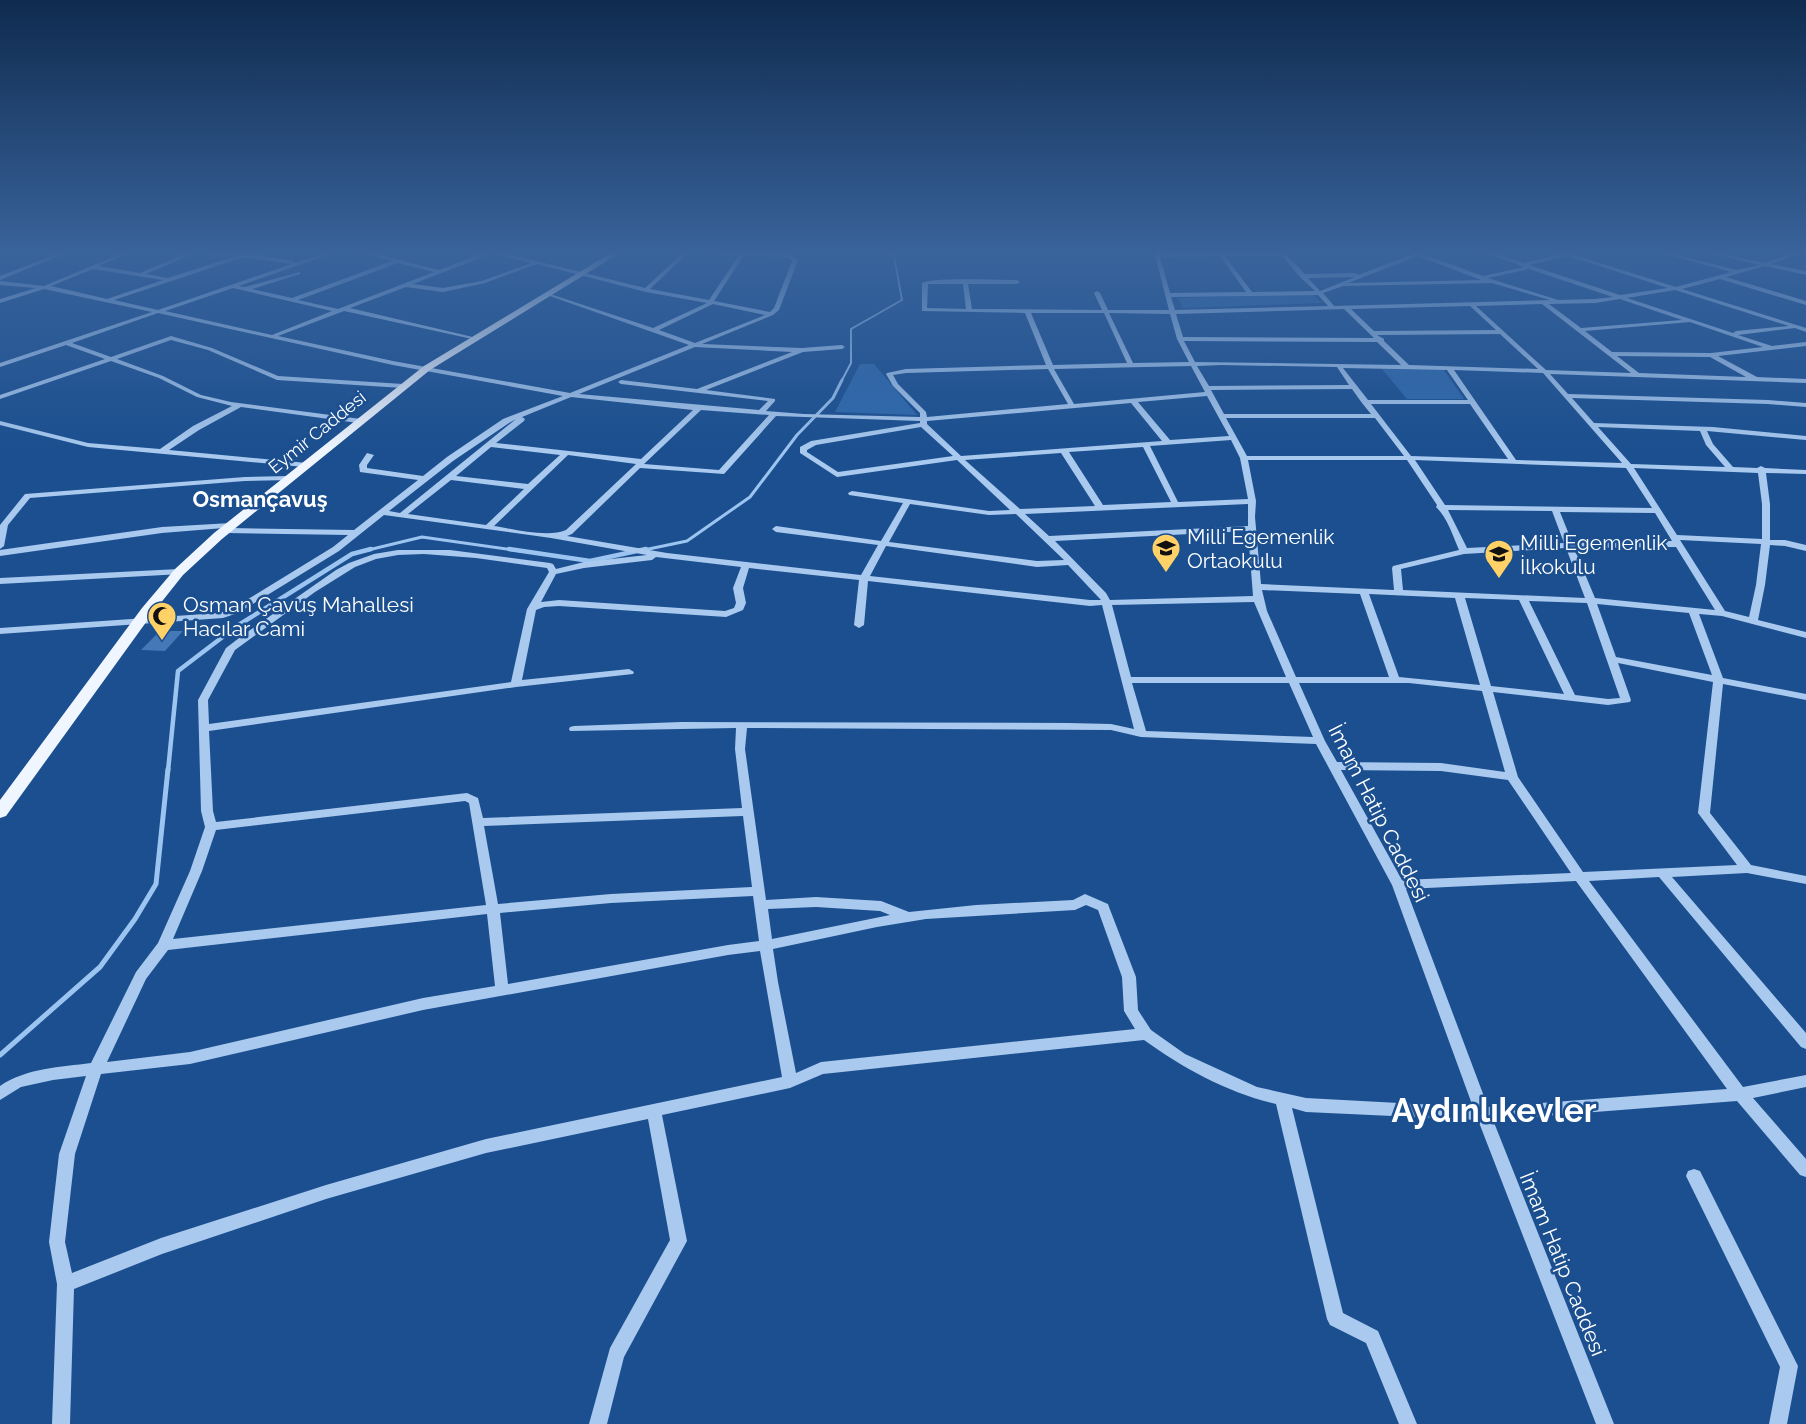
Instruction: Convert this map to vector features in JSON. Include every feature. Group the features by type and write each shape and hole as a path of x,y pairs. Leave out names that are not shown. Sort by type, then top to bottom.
{"main road":[{"name":"Eymir Caddesi","path":"0,812 139,622 179,572 288,478 403,386 427,368 510,317"}],"street":[{"path":"0,365 140,317"},
{"path":"184,317 275,335 393,363 570,395 760,413 924,422"},
{"path":"275,335 322,317"},
{"path":"376,317 475,339"},
{"path":"617,317 699,346 802,350 842,347"},
{"path":"654,330 681,317"},
{"path":"0,631 220,616 235,610 320,560 487,432 521,414 699,346 763,317"},
{"path":"1030,317 1050,367 1072,406"},
{"path":"1107,317 1131,365"},
{"name":"İmam Hatip Caddesi","path":"1174,317 1180,339 1191,363 1244,458 1252,501 1258,593 1320,741 1398,885 1483,1114 1605,1424"},
{"path":"1357,317 1407,367"},
{"path":"1486,317 1544,371 1629,466 1722,613"},
{"path":"1564,317 1640,376"},
{"path":"1682,317 1772,348"},
{"path":"1768,317 1806,330"},
{"path":"1581,330 1692,321"},
{"path":"1729,333 1797,327"},
{"path":"1374,333 1503,332"},
{"path":"0,397 160,340 176,338 210,349 277,378 403,386"},
{"path":"1180,339 1382,340"},
{"path":"67,343 111,357 199,396 238,405 358,421"},
{"path":"1612,354 1711,355 1806,344"},
{"path":"700,390 802,350"},
{"path":"1711,355 1759,381"},
{"path":"1141,734 1107,602 1071,562 957,458 924,422 924,413 895,385 889,374 906,370 1191,363 1449,368 1806,381"},
{"path":"1338,366 1408,458 1440,507 1464,551"},
{"path":"1449,368 1513,461"},
{"path":"621,382 773,399 760,413"},
{"path":"1233,438 957,458 837,475 804,453 803,449 814,443 924,422 1207,391 1353,387"},
{"path":"1568,396 1806,405"},
{"path":"1132,400 1167,442"},
{"path":"1364,402 1473,402"},
{"path":"161,452 196,428 238,405"},
{"path":"554,536 569,532 699,408"},
{"path":"402,515 522,418 521,414"},
{"path":"488,444 721,472 774,414"},
{"path":"1222,416 1374,416"},
{"path":"0,423 88,445 304,465"},
{"path":"1590,425 1703,429 1806,438"},
{"path":"1703,429 1710,445 1730,468"},
{"path":"1145,444 1176,505"},
{"path":"1064,452 1101,509"},
{"path":"488,527 566,453"},
{"path":"369,455 363,465 363,470 425,479"},
{"path":"1244,458 1408,458 1761,468 1806,472"},
{"path":"1753,621 1758,604 1765,543 1765,485 1761,468"},
{"path":"448,477 531,487"},
{"path":"0,546 4,525 28,496 245,479 288,478"},
{"path":"852,494 989,513 1019,514 1252,501"},
{"path":"859,625 864,578 908,501"},
{"path":"1440,507 1657,512"},
{"path":"1126,680 1292,678 1395,680 1608,702 1626,700 1591,601 1554,510"},
{"path":"384,513 554,536 667,556 1011,595 1107,602 1258,593 1363,590 1459,594 1591,601 1722,613 1806,635"},
{"path":"0,553 162,530 228,528 356,533"},
{"path":"1047,539 1252,528"},
{"path":"776,529 1037,564 1071,562"},
{"path":"1399,592 1396,568 1464,551 1675,540 1785,543 1806,548"},
{"path":"61,1424 66,1284 57,1242 67,1154 96,1070 141,976 164,945 196,871 211,827 207,811 203,700 231,648 353,565 383,556 434,552 550,566 553,572"},
{"path":"516,684 532,609 553,572 584,565 667,556"},
{"path":"532,609 542,604 559,603 726,614 738,610 741,603 738,588 746,564"},
{"path":"0,581 179,572"},
{"path":"1363,590 1395,680"},
{"path":"1459,594 1512,777 1580,878 1740,1094 1806,1170"},
{"path":"1523,598 1571,698"},
{"path":"1693,610 1718,679 1704,813 1748,869"},
{"path":"1612,659 1806,697"},
{"path":"205,729 516,684 629,672"},
{"path":"574,729 742,725 1068,726 1111,727 1141,734 1320,741"},
{"path":"742,725 740,749 761,905 790,1082"},
{"path":"1333,766 1441,767 1512,777"},
{"path":"211,827 466,797 474,801 493,910 502,991"},
{"path":"478,822 749,812"},
{"path":"1398,885 1748,869 1806,879"},
{"path":"1663,874 1806,1042"},
{"path":"164,945 493,910 696,892 760,891"},
{"path":"0,1094 17,1082 53,1074 190,1058 423,1004 728,950 768,947 879,921 1075,905 1085,899 1103,907 1129,977 1131,1011 1146,1034 1180,1058 1254,1094 1306,1105 1483,1114 1740,1094 1806,1081"},
{"path":"761,905 816,903 881,906 910,918"},
{"path":"66,1284 161,1246 326,1192 486,1146 790,1082 821,1068 1146,1034"},
{"path":"1282,1100 1336,1319 1372,1337 1408,1424"},
{"path":"597,1424 616,1354 679,1241 654,1111"},
{"path":"1694,1176 1790,1366 1778,1424"}],"shaded area":[{"path":"860,364 874,364 917,415 835,412"},
{"path":"1382,369 1444,370 1464,399 1407,399"}],"building":[{"name":"Osman Çavuş Mahallesi Hacılar Cami","path":"160,631 183,631 165,651 141,650"}],"waterway":[{"path":"841,382 851,363 851,329 871,317"},
{"path":"639,551 687,541 750,497 797,435 833,398 841,382"},
{"path":"364,551 422,537 520,551"},
{"path":"168,771 178,671 237,626 352,554 371,549"},
{"path":"509,549 590,561 646,549"},
{"path":"0,1055 100,967 135,919 156,884 168,769"}],"place":[{"name":"Milli Egemenlik Ortaokulu","path":"1166,574"},
{"name":"Milli Egemenlik İlkokulu","path":"1499,580"},
{"name":"Osman Çavuş Mahallesi Hacılar Cami","path":"162,642"}],"district":[{"name":"Osmançavuş","path":"260,499"},
{"name":"Aydınlıkevler","path":"1494,1110"}]}
